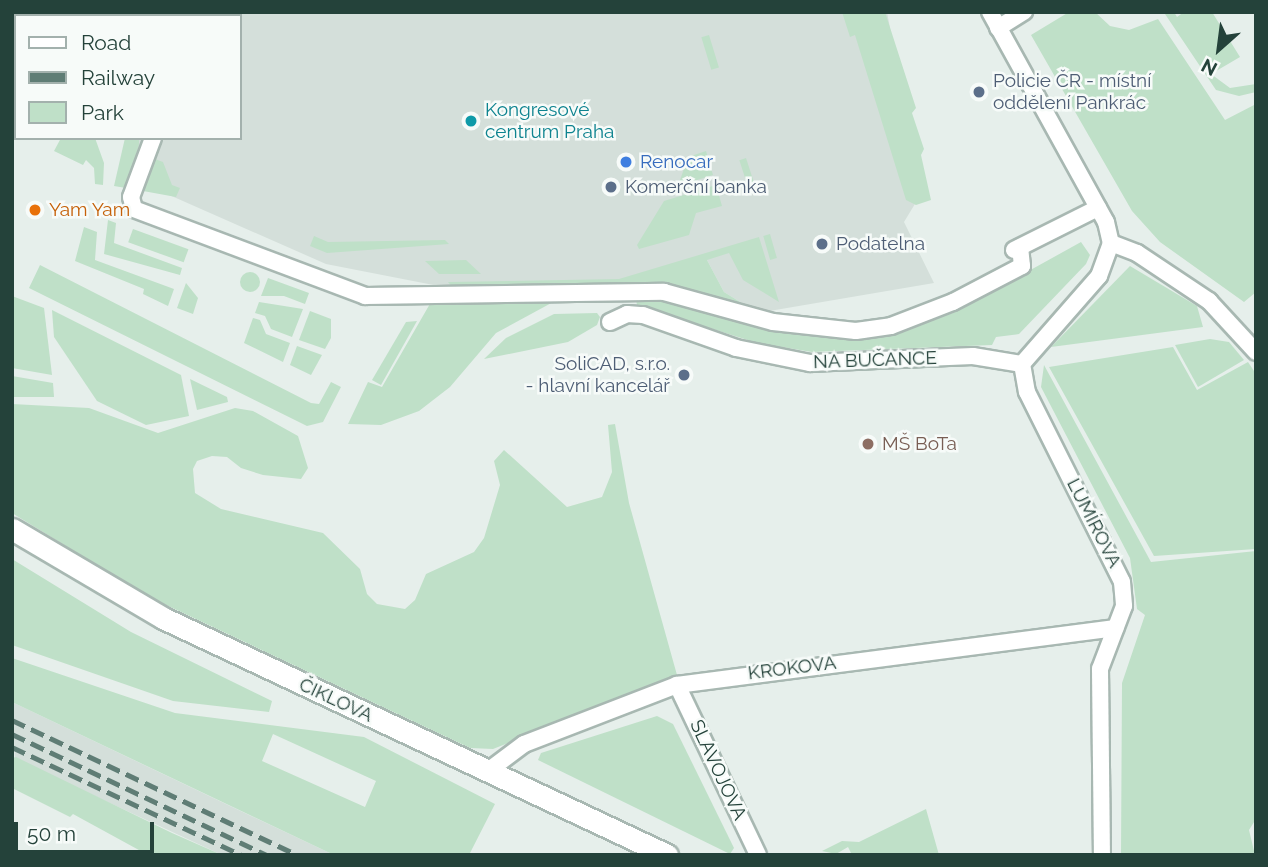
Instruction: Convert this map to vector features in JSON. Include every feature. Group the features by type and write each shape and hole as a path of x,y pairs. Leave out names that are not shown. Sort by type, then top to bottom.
{"street":[{"path":"990,12 1098,208 1111,243 1099,276 1022,364"},
{"path":"998,27 1024,12"},
{"path":"152,140 131,197 134,209 365,296 664,292 773,322 856,331 891,326 953,302 1022,266 1017,249 1098,208"},
{"path":"1111,243 1137,253 1209,301 1256,352"},
{"name":"NA BUČANCE","path":"610,322 626,314 643,315 736,348 810,363 973,356 1022,364"},
{"name":"LUMÍROVA","path":"1022,364 1027,392 1119,573 1124,606 1100,669 1101,855"},
{"name":"ČIKLOVA","path":"12,529 163,618 667,855"},
{"name":"KROKOVA","path":"488,771 524,744 677,685 1115,628"},
{"name":"SLAVOJOVA","path":"677,685 758,855"}],"shaded area":[{"path":"887,12 921,194 904,222 934,283 758,313 724,292 707,260 622,286 454,289 326,264 124,175 138,140 242,140 242,14 190,14"},
{"path":"12,702 334,855 222,855 15,759"}],"green space":[{"path":"842,12 885,12 916,108 912,113 924,149 921,155 931,200 916,205 906,200 855,35 850,37"},
{"path":"1069,12 1095,12 1110,26 1129,30 1158,19 1225,120 1256,104 1256,292 1244,302 1160,242 1132,211 1031,35"},
{"path":"1174,12 1177,17 1184,12 1212,12 1240,57 1211,74 1230,88 1256,84 1256,92 1239,96 1216,90 1165,14"},
{"path":"709,35 719,68 711,70 701,37"},
{"path":"60,140 96,140 104,163 103,185 95,184 94,168 86,160 83,165 54,151"},
{"path":"125,140 139,140 126,188 114,186"},
{"path":"706,151 713,175 678,186 688,157"},
{"path":"746,158 757,191 750,193 739,160"},
{"path":"155,159 163,162 172,185 180,188 176,197 143,191"},
{"path":"716,185 722,206 696,213 689,235 639,249 637,245 664,201"},
{"path":"108,220 116,223 114,243 182,268 180,275 104,254"},
{"path":"84,227 97,232 95,260 174,289 168,306 143,294 144,289 75,261"},
{"path":"133,229 188,249 184,262 128,242"},
{"path":"770,234 777,258 770,260 763,236"},
{"path":"314,236 328,242 445,240 449,244 327,253 310,246"},
{"path":"759,237 779,302 743,280 729,253 707,260 724,292 758,313 667,288 454,289 448,282 619,279"},
{"path":"1081,242 1090,255 1086,264 1019,334 996,337 992,345 812,352 757,343 637,305 636,300 659,297 817,335 845,337 901,329 953,313"},
{"path":"466,260 481,274 439,274 425,261"},
{"path":"40,265 311,403 319,404 331,382 341,387 323,422 307,426 29,288"},
{"path":"1130,266 1197,306 1203,327 1051,347"},
{"path":"250,272 257,275 260,282 257,289 250,292 243,289 240,282 243,275"},
{"path":"268,278 309,293 305,304 284,296 261,296"},
{"path":"186,283 198,298 193,314 177,308"},
{"path":"12,296 44,308 52,375 12,368"},
{"path":"555,301 496,333 450,387 419,411 381,425 348,424 368,382 382,387 431,302"},
{"path":"259,302 303,309 292,337 271,329 265,316 255,313"},
{"path":"52,310 181,375 189,416 146,425 97,401 54,337"},
{"path":"310,311 331,319 331,338 325,349 299,340"},
{"path":"597,313 600,317 597,325 568,342 484,359 506,338 554,314"},
{"path":"253,318 260,320 266,334 290,343 283,362 244,343"},
{"path":"417,321 381,385 372,380 406,322"},
{"path":"1210,339 1229,342 1244,360 1198,387 1175,345"},
{"path":"297,346 322,355 311,375 290,365"},
{"path":"1173,347 1197,390 1248,362 1256,374 1256,549 1154,556 1049,367"},
{"path":"1044,365 1151,562 1256,551 1256,819 1249,830 1255,855 1121,855 1122,683 1145,615 1137,609 1130,558 1041,387"},
{"path":"12,376 53,383 54,397 12,397"},
{"path":"190,379 227,397 228,402 197,410"},
{"path":"12,404 89,408 158,433 235,408 253,411 298,436 308,468 301,479 263,475 241,468 227,457 212,456 197,461 193,469 195,493 221,509 323,533 360,569 367,594 377,604 405,609 415,600 426,574 474,552 484,538 500,485 494,461 504,450 567,507 602,497 612,472 608,425 615,424 629,503 677,675 493,749 470,748 149,597 12,513"},
{"path":"12,559 131,632 272,701 269,712 173,701 12,645"},
{"path":"12,658 175,713 364,737 495,804 469,855 334,855 12,702","holes":["273,734 376,781 365,807 262,761"]},
{"path":"657,716 673,724 734,848 730,854 538,760 541,753"},
{"path":"16,757 222,855 148,855 73,814 70,817 12,788 12,758"},
{"path":"926,809 939,855 852,855 848,847 836,854 822,851 842,841 859,842"}],"railway":[{"path":"12,720 297,855"},
{"path":"12,734 267,855"},
{"path":"12,747 241,855"}],"place":[{"name":"Policie ČR - místní oddělení Pankrác","path":"979,92"},
{"name":"Kongresové centrum Praha","path":"471,121"},
{"name":"Renocar","path":"626,162"},
{"name":"Komerční banka","path":"611,187"},
{"name":"Yam Yam","path":"35,210"},
{"name":"Podatelna","path":"822,244"},
{"name":"SoliCAD, s.r.o. - hlavní kancelář","path":"684,375"},
{"name":"MŠ BoTa","path":"868,444"}]}
